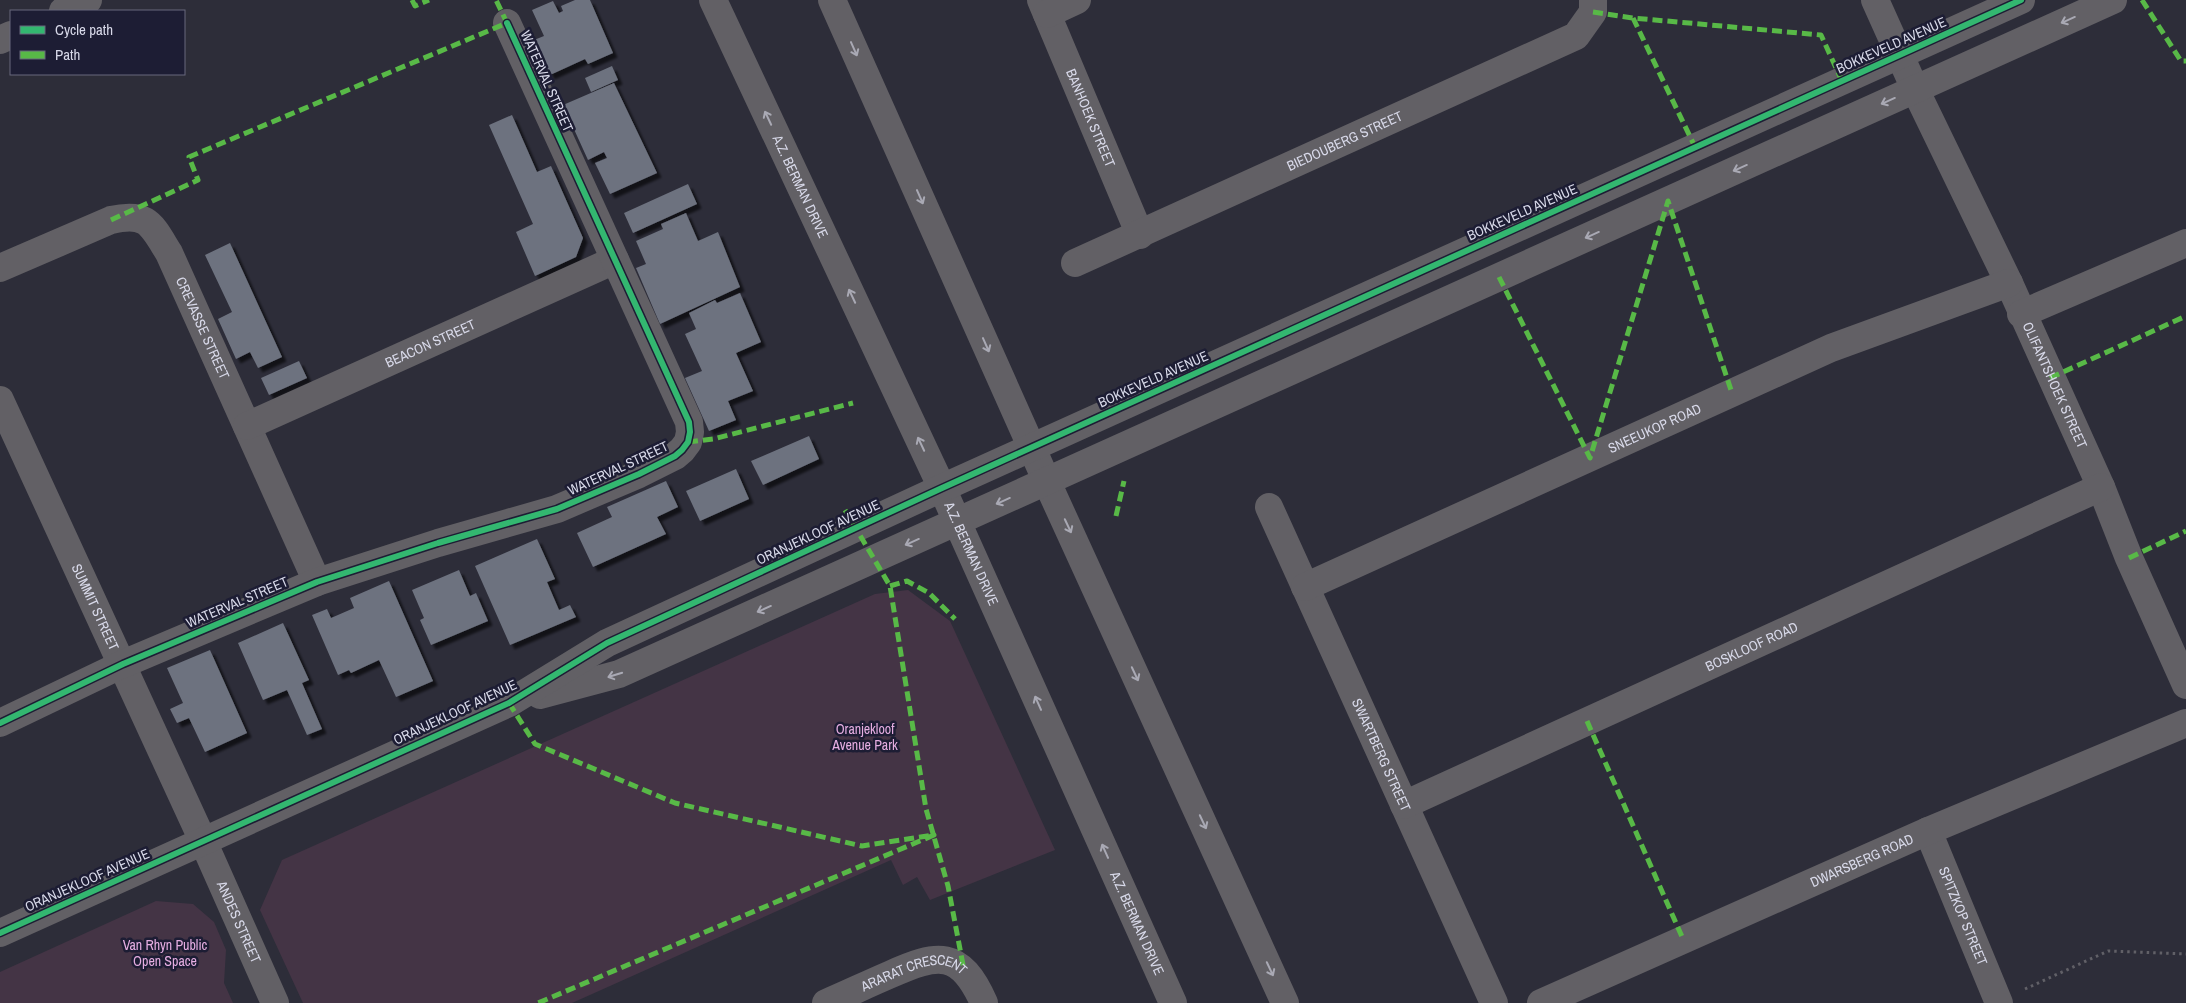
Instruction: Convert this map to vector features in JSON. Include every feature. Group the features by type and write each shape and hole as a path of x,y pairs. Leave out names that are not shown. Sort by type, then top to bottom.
{"street":[{"path":"65,10 88,0"},
{"name":"A.Z. BERMAN DRIVE","path":"713,0 942,488 1173,1003"},
{"path":"832,0 1047,482 1285,1003"},
{"path":"1044,7 1077,0"},
{"name":"BIEDOUBERG STREET","path":"1075,263 1576,36 1593,12 1593,0"},
{"name":"OLIFANTSHOEK STREET","path":"1875,0 1915,89 2009,284 2101,487 2129,558 2186,685"},
{"name":"BOKKEVELD AVENUE","path":"942,488 2022,0"},
{"path":"1047,482 2113,0"},
{"name":"BANHOEK STREET","path":"1044,7 1140,235"},
{"name":"WATERVAL STREET","path":"0,723 123,664 317,582 438,543 557,510 668,460 682,450 688,442 689,422 507,23"},
{"name":"CREVASSE STREET","path":"0,268 111,220 129,216 147,222 154,228 169,253 317,582"},
{"path":"2021,314 2186,243"},
{"name":"BEACON STREET","path":"247,426 615,260"},
{"name":"SNEEUKOP ROAD","path":"1305,587 1831,348 2009,284"},
{"name":"SUMMIT STREET","path":"0,400 204,841"},
{"name":"ORANJEKLOOF AVENUE","path":"509,703 619,674 1047,482"},
{"name":"BOSKLOOF ROAD","path":"1404,804 2101,487"},
{"name":"ORANJEKLOOF AVENUE","path":"0,933 509,703 607,643 942,488"},
{"name":"SWARTBERG STREET","path":"1269,507 1494,1003"},
{"name":"DWARSBERG ROAD","path":"1541,1003 1928,831 2186,723"},
{"name":"SPITZKOP STREET","path":"1928,831 2010,1000"},
{"name":"ANDES STREET","path":"204,841 274,1003"},
{"name":"ARARAT CRESCENT","path":"826,1003 917,963 934,959 950,962 964,970 976,984 984,1003"}],"path":[{"path":"2010,1000 2025,989 2108,951 2186,954"}],"green space":[{"name":"Oranjekloof Avenue Park","path":"908,590 950,621 1055,850 930,900 917,877 903,885 891,860 572,1003 303,1003 260,910 282,860 875,594"},
{"name":"Van Rhyn Public Open Space","path":"156,901 193,904 214,922 226,950 224,983 233,1003 0,1003 0,972"}],"building":[{"path":"575,0 590,0 613,53 588,64 585,59 550,75 534,40 544,36 532,10 553,1 559,13 563,11 561,6"},
{"path":"612,66 618,80 591,92 585,78"},
{"path":"614,83 657,173 610,194 595,163 607,158 604,152 588,160 563,105"},
{"path":"512,115 537,172 551,166 583,238 576,257 535,276 516,232 533,224 489,125"},
{"path":"688,184 697,204 633,233 624,213"},
{"path":"686,213 698,241 718,232 740,287 660,324 636,268 646,264 636,241 663,229 661,224"},
{"path":"230,243 282,357 258,368 250,352 236,359 218,319 232,312 205,255"},
{"path":"740,293 761,342 736,353 753,391 728,401 736,420 709,431 685,378 702,371 685,334 696,329 689,313 715,300 717,303"},
{"path":"299,361 307,378 269,395 261,378"},
{"path":"809,436 819,459 763,485 751,461"},
{"path":"736,469 749,499 700,521 686,491"},
{"path":"666,481 678,507 657,517 666,534 593,567 577,533 612,517 607,507"},
{"path":"537,539 555,579 547,582 559,610 570,605 576,617 510,645 475,566"},
{"path":"459,570 470,596 476,593 488,621 431,645 420,620 424,618 412,590"},
{"path":"389,581 433,681 396,697 379,660 351,673 349,670 338,675 312,615 327,609 331,618 354,608 350,598"},
{"path":"283,623 309,680 302,683 322,729 307,735 287,690 263,700 238,643"},
{"path":"210,650 247,733 205,752 189,718 177,723 170,709 183,703 167,668"}],"marked path":[{"path":"412,0 415,6 429,0"},
{"path":"111,220 198,180 189,157 507,23 496,0"},
{"path":"2142,0 2181,61 2186,61"},
{"path":"1593,12 1633,18 1821,35 1842,81"},
{"path":"1633,18 1695,147"},
{"path":"1499,277 1590,458 1668,201 1732,393"},
{"path":"2050,378 2186,316"},
{"path":"688,442 713,439 853,403"},
{"path":"1116,516 1124,481"},
{"path":"845,510 890,586 926,809 948,886 964,970"},
{"path":"2129,558 2186,531"},
{"path":"890,586 907,581 929,593 955,619"},
{"path":"509,703 535,744 675,803 862,846 934,835 538,1003"},
{"path":"1587,721 1683,939"}],"cycle path":[{"path":"0,933 509,703 607,643 942,488 2021,0"},
{"path":"0,723 123,664 317,582 438,543 557,509 639,474 675,456 688,442 689,422 507,23"}]}
